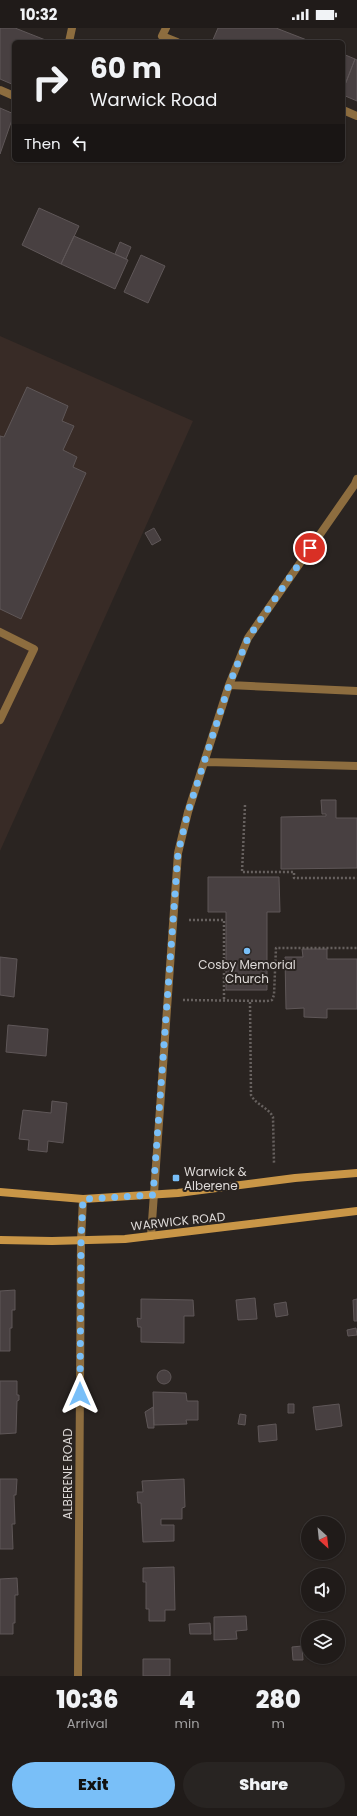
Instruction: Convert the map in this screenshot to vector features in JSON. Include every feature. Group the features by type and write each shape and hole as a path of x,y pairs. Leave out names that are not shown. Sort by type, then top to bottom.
{"main road":[{"path":"0,1192 83,1199 153,1195 357,1173"},
{"name":"WARWICK ROAD","path":"0,1240 81,1240 151,1236 357,1211"}],"street":[{"path":"69,40 72,28"},
{"path":"166,28 162,36 172,40"},
{"path":"0,90 12,95"},
{"path":"345,111 357,116"},
{"path":"151,1236 178,853 188,812 206,762 229,685 248,638 357,479"},
{"path":"0,632 34,649 0,720"},
{"path":"229,685 357,691"},
{"path":"206,762 357,766"},
{"name":"ALBERENE ROAD","path":"78,1676 81,1240 83,1199"}],"path":[{"path":"245,805 242,872 294,872 294,878 357,878"},
{"path":"186,920 224,920 224,1001"},
{"path":"180,1000 272,1000 274,995 276,948 357,948"},
{"path":"250,1001 251,1095 254,1100 270,1111 273,1117 274,1163"}],"shaded area":[{"path":"0,336 193,421 0,851"}],"building":[{"path":"0,28 15,28 45,40 12,40 12,84 0,79"},
{"path":"218,28 276,28 307,40 213,40"},
{"path":"345,55 355,59 345,85"},
{"path":"355,59 357,60 357,101 345,96 345,85"},
{"path":"0,108 12,113 12,120 0,154"},
{"path":"39,208 79,226 61,264 22,245"},
{"path":"74,236 128,260 115,289 61,264"},
{"path":"120,242 131,247 126,259 115,254"},
{"path":"141,255 165,266 148,303 124,292"},
{"path":"27,387 68,406 62,421 74,426 63,450 77,457 73,467 86,473 21,619 0,609 0,436 4,437"},
{"path":"154,528 161,540 152,545 145,533"},
{"path":"321,800 336,800 336,818 357,818 357,868 281,869 281,817 326,816 326,814 322,814"},
{"name":"Cosby Memorial Church","path":"208,877 279,877 280,912 267,912 267,990 226,990 226,912 208,912"},
{"path":"302,949 327,949 327,959 357,959 357,1009 327,1009 327,1018 304,1017 304,1008 286,1009 285,957 303,957"},
{"path":"0,957 17,959 14,997 0,995"},
{"path":"8,1025 48,1029 46,1056 6,1052"},
{"path":"52,1101 67,1103 63,1143 48,1141 47,1152 28,1150 29,1140 19,1139 23,1110 51,1113"},
{"path":"15,1290 15,1310 12,1310 12,1328 10,1328 10,1351 0,1351 0,1291"},
{"path":"255,1298 257,1319 238,1320 236,1300"},
{"path":"141,1299 193,1300 194,1316 184,1316 184,1343 141,1342 141,1327 138,1327 137,1318 141,1319"},
{"path":"357,1299 357,1321 354,1321 353,1300"},
{"path":"286,1302 288,1315 276,1317 274,1304"},
{"path":"356,1328 357,1335 348,1336 347,1330"},
{"path":"161,1370 167,1370 171,1374 171,1380 167,1384 161,1384 157,1380 157,1374"},
{"path":"0,1381 17,1381 17,1395 19,1395 19,1400 17,1401 16,1433 0,1434"},
{"path":"153,1392 186,1393 187,1401 198,1401 198,1420 186,1420 187,1424 154,1425"},
{"path":"288,1404 294,1404 294,1413 288,1413"},
{"path":"339,1404 342,1426 316,1430 313,1407"},
{"path":"153,1407 154,1428 148,1428 145,1412"},
{"path":"240,1414 246,1415 245,1425 238,1424"},
{"path":"276,1424 277,1440 259,1442 258,1426"},
{"path":"0,1479 17,1479 16,1495 14,1495 15,1524 12,1524 13,1549 0,1549"},
{"path":"184,1479 185,1507 182,1508 182,1519 161,1519 161,1525 174,1525 174,1541 143,1542 141,1503 138,1503 137,1492 143,1492 142,1481"},
{"path":"174,1567 175,1610 165,1610 165,1621 149,1621 149,1609 146,1609 146,1582 143,1582 143,1568"},
{"path":"17,1578 18,1595 15,1595 15,1623 13,1623 13,1634 0,1634 0,1579"},
{"path":"246,1616 247,1630 236,1631 237,1639 214,1640 214,1617"},
{"path":"210,1623 211,1634 190,1634 189,1624"},
{"path":"301,1646 301,1660 293,1660 292,1647"},
{"path":"143,1659 170,1659 170,1676 143,1676"}],"place":[{"name":"Cosby Memorial Church","path":"247,951"},
{"name":"Warwick & Alberene","path":"176,1178"}],"route":[{"path":"80,1394 81,1240 83,1199 153,1195 178,853 188,812 206,762 229,685 248,638 310,548"}]}
